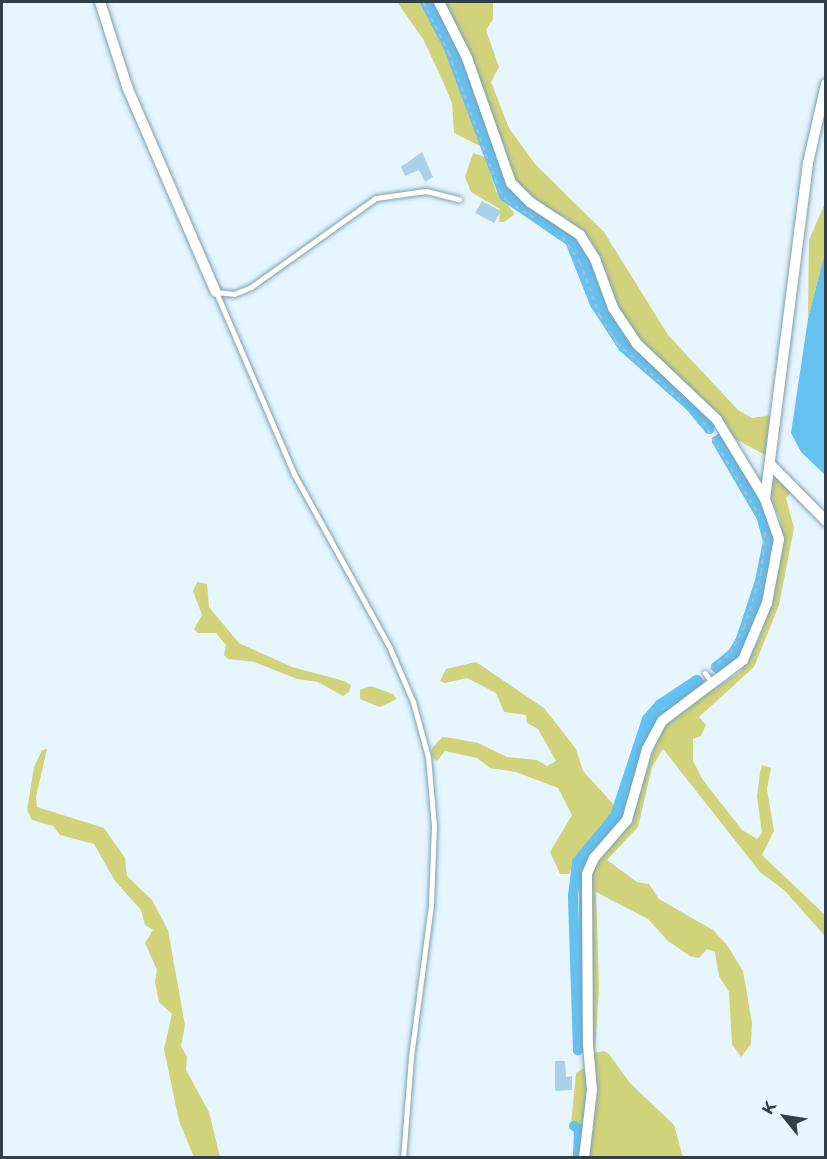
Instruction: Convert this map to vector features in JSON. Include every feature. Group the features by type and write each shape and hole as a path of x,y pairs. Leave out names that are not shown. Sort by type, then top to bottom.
{"street":[{"path":"100,2 140,118 216,292"},
{"path":"438,2 467,58 511,183 530,202 580,234 595,260 613,308 638,344 709,410 765,499 779,539 770,594 743,660 662,721 647,749 627,820 594,858 587,874 588,1045 592,1090 584,1158"},
{"path":"765,499 808,163 825,84"},
{"path":"770,464 825,520"}],"lane":[{"path":"403,1158 411,1058 431,905 434,826 428,757 412,702 388,646 294,474 216,292 234,294 251,287 376,198 426,191 459,199"},
{"path":"705,673 714,684"}],"path":[{"path":"423,2 449,52 499,190 507,201 539,221"},
{"path":"560,234 575,253 592,301 617,343 682,402"},
{"path":"698,416 761,520"},
{"path":"705,673 730,654 744,628 763,562 764,526"}],"green space":[{"path":"397,2 421,2 444,43 482,147 454,133 452,103 441,77 423,39"},
{"path":"430,2 436,2 460,48 506,178 565,225 587,251 611,310 690,398 633,351 614,326 604,310 584,253 569,232 508,192 457,50"},
{"path":"442,2 493,2 493,19 486,30 499,67 491,82 509,128 535,164 604,232 668,335 738,410 752,418 771,415 767,456 730,436 708,404 650,355 617,308 584,234 566,218 535,202 515,182"},
{"path":"473,153 485,157 496,191 515,214 504,222 499,222 500,209 471,192 465,177"},
{"path":"825,203 825,252 808,319 809,240"},
{"path":"774,477 791,492 786,498 794,528 779,605 754,667 699,717 706,725 701,736 693,739 693,761 703,780 742,830 757,839 762,833 757,797 760,772 762,765 771,768 767,789 774,831 762,855 825,915 825,936 784,890 760,872 663,749 652,767 638,827 607,860 637,882 649,884 659,899 713,930 727,945 743,971 752,1023 751,1044 741,1057 732,1044 729,992 719,976 715,952 707,949 699,958 690,956 668,941 648,919 596,892 599,987 595,1053 604,1051 609,1054 630,1083 674,1125 683,1157 587,1158 593,997 590,880 598,861 631,822 657,738 671,716 740,672 758,641 771,604 782,553 780,519 769,496"},
{"path":"197,582 207,584 209,607 239,643 292,667 344,681 351,685 349,692 343,696 318,682 297,679 254,662 228,659 224,655 226,645 216,633 198,633 194,629 202,615 193,591"},
{"path":"476,662 544,708 576,749 583,771 614,805 611,819 581,849 569,874 560,874 550,852 572,815 558,788 516,772 490,768 477,758 445,751 437,761 431,756 432,748 442,737 478,743 507,757 537,760 547,766 556,761 538,729 527,723 526,715 504,712 496,693 467,678 445,683 440,681 446,669"},
{"path":"371,686 393,694 397,699 380,707 360,699 360,690"},
{"path":"47,749 36,797 37,807 104,828 125,858 127,876 152,900 168,930 185,1025 181,1046 187,1057 186,1070 209,1112 220,1157 194,1157 179,1121 164,1049 172,1014 159,1002 155,982 157,970 145,943 153,930 145,925 141,910 115,881 94,844 60,835 53,826 32,820 27,810 34,767 42,750"},
{"path":"584,1068 588,1080 581,1157 578,1157 579,1129 571,1124 576,1073"}],"water":[{"path":"825,252 825,475 801,452 791,433 808,319"}],"building":[{"path":"422,152 433,177 425,182 419,170 405,176 401,167"},
{"path":"482,201 501,211 494,223 475,213"},
{"path":"555,1061 565,1061 566,1077 572,1076 572,1090 555,1091"}],"waterway":[{"path":"425,2 448,46 504,196 570,241 595,304 623,347 690,406 709,429 712,420 705,412"},
{"path":"430,2 457,50 506,188 516,200 540,214"},
{"path":"564,228 584,253 601,305 614,326 633,351 680,390"},
{"path":"721,438 768,517 775,543 748,641 733,663 720,670 716,667 733,653 741,639 760,581 768,541 762,518 717,441 721,438"},
{"path":"697,680 700,684 696,690 654,722 621,822 589,858 584,869 584,1045 578,1050 573,896 577,862 615,816 647,719 659,705 697,680"},
{"path":"574,1126 579,1129 578,1158"},
{"path":"574,1158 576,1126"}]}
